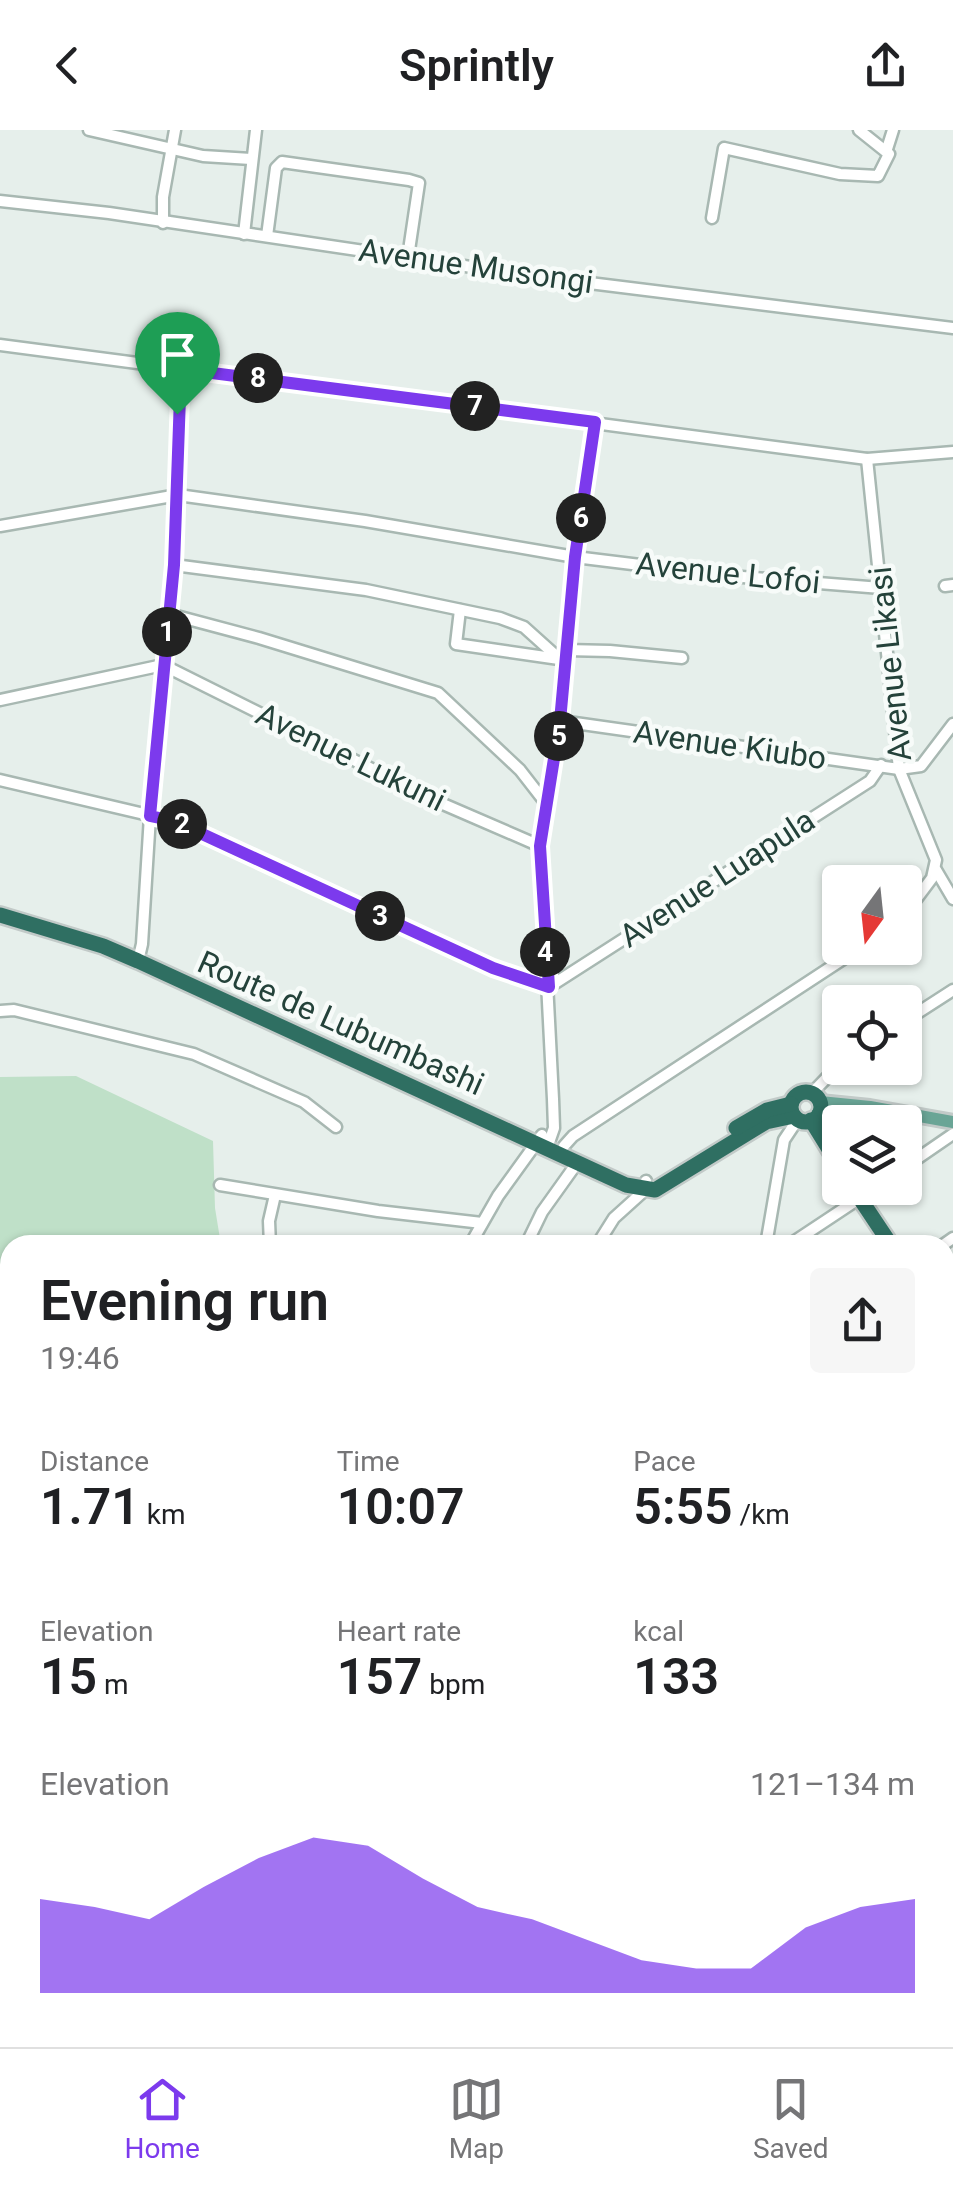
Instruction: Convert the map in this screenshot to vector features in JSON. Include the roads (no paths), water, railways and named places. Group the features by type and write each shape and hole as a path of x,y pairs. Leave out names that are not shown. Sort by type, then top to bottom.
{"highway":[{"name":"Route de Lubumbashi","path":"0,906 139,956 650,1185"},
{"name":"Route de Lubumbashi","path":"0,915 139,956"},
{"path":"806,1110 822,1127"},
{"path":"806,1110 822,1137"},
{"path":"650,1185 756,1115 806,1110"},
{"name":"Route de Lubumbashi","path":"549,1143 577,1163 626,1185 650,1185"},
{"path":"871,1205 886,1235"},
{"path":"875,1205 896,1235"}],"main road":[{"path":"806,1110 870,1107 953,1122"}],"street":[{"path":"88,130 203,156 251,159"},
{"path":"163,222 163,196 175,130"},
{"path":"244,234 256,130"},
{"path":"859,130 874,144 887,149"},
{"path":"712,218 724,148 840,174 873,176 882,173 888,161 893,130"},
{"path":"267,236 276,168 282,162 419,183 408,256"},
{"path":"0,188 15,202"},
{"name":"Avenue Musongi","path":"0,202 267,236 525,275 953,328"},
{"path":"0,345 867,459 953,452"},
{"path":"139,956 174,565 181,369"},
{"path":"549,1143 549,987 540,846 554,770 563,657 595,422"},
{"name":"Avenue Likasi","path":"867,459 899,770 936,860 936,870 952,894"},
{"name":"Avenue Lofoi","path":"0,526 178,495 365,521 575,557 730,576 881,588"},
{"path":"174,565 366,590 460,610 524,626 563,657"},
{"path":"460,610 456,644 563,657 610,651 682,658"},
{"path":"168,614 438,692 549,802"},
{"path":"0,700 163,664"},
{"name":"Avenue Lukuni","path":"163,664 436,801 540,846"},
{"name":"Avenue Kiubo","path":"560,721 899,770"},
{"path":"899,770 921,766 953,724"},
{"name":"Avenue Luapula","path":"549,987 870,780 881,765"},
{"path":"0,780 174,821 493,968 549,987"},
{"path":"922,890 936,870"},
{"path":"475,1235 498,1196 549,1143 572,1136 834,965"},
{"path":"922,1010 953,990"},
{"path":"0,1010 14,1010 194,1054 304,1102 336,1126"},
{"path":"768,1235 784,1140 824,1085"},
{"path":"922,1155 953,1134"},
{"path":"531,1235 542,1212 577,1163"},
{"path":"220,1185 482,1223"},
{"path":"603,1235 614,1218 650,1185"},
{"path":"270,1235 275,1195"},
{"path":"803,1235 844,1205"}]}
